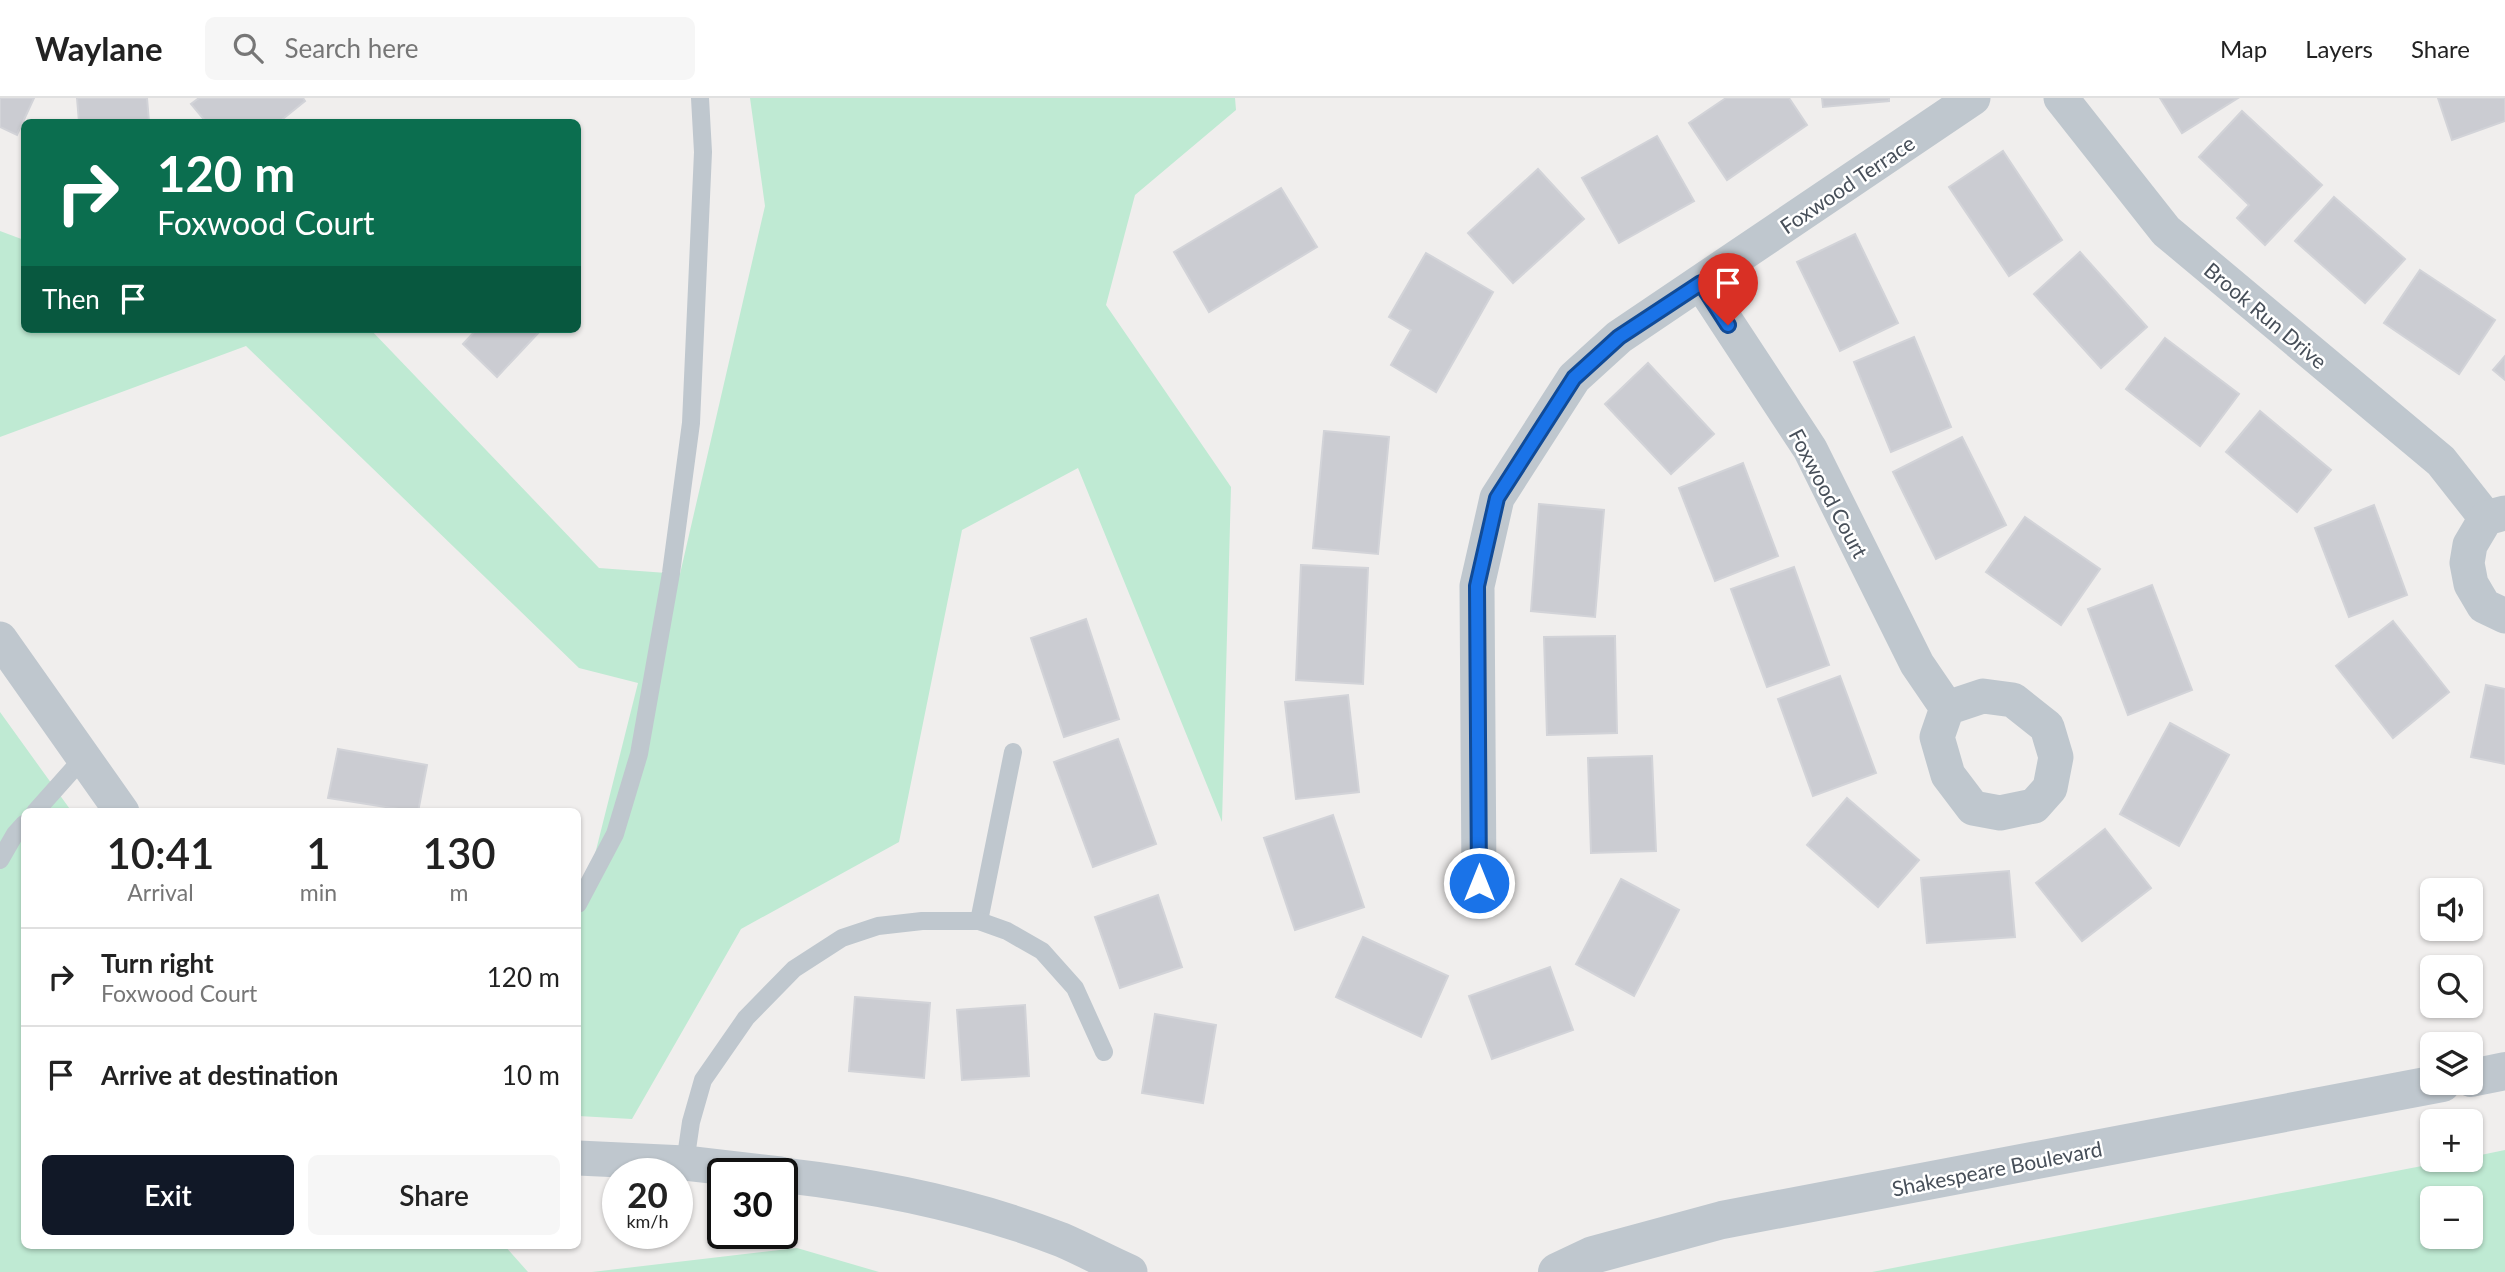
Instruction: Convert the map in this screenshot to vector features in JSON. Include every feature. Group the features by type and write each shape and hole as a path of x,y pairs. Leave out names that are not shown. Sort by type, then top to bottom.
{"street":[{"name":"Foxwood Terrace","path":"1479,883 1477,586 1497,498 1574,378 1619,337 1973,98"},
{"name":"Brook Run Drive","path":"2062,98 2165,231 2441,461 2496,515 2470,545 2467,563 2471,584 2484,606 2505,616"},
{"name":"Foxwood Court","path":"1701,283 1810,449 1917,664 1947,708"},
{"path":"0,639 119,808"},
{"path":"2483,1076 2505,1071"},
{"name":"Shakespeare Boulevard","path":"1557,1272 1593,1255 1722,1220 2420,1087"},
{"path":"581,1158 602,1159"},
{"path":"798,1176 857,1184 973,1210 1062,1240 1130,1272"}],"lane":[{"path":"581,898 615,834 639,754 671,573 691,423 703,152 700,98"},
{"path":"979,921 1013,752"},
{"path":"39,808 84,757"},
{"path":"0,860 21,827"},
{"path":"686,1158 691,1122 703,1080 746,1018 794,969 842,938 878,926 922,921 979,921 1007,931 1042,951 1075,988 1104,1052"}],"green space":[{"path":"750,98 1235,98 1236,110 1135,195 1106,305 1231,487 1222,822 1078,468 962,530 899,842 741,929 632,1119 581,1116 581,910 638,683 579,668 246,346 0,437 0,231 21,239 21,333 374,333 599,568 680,574 765,206"},
{"path":"0,712 69,808 21,808 21,1249 508,1249 528,1272 0,1272"},
{"path":"2505,1150 2505,1272 1872,1272 2420,1166 2420,1172 2483,1172 2483,1155"},
{"path":"798,1248 879,1272 592,1272"}],"building":[{"path":"0,98 34,98 24,119 21,119 17,135 0,127"},
{"path":"77,98 147,98 149,119 79,119"},
{"path":"199,98 303,98 305,101 283,119 204,119 191,104"},
{"path":"1726,98 1789,98 1807,125 1727,180 1689,123"},
{"path":"1822,98 1889,98 1889,101 1823,107"},
{"path":"2160,98 2238,98 2182,133"},
{"path":"2438,98 2505,98 2505,121 2452,140"},
{"path":"2242,111 2322,185 2265,245 2237,218 2249,205 2199,157"},
{"path":"1657,136 1694,201 1619,243 1582,178"},
{"path":"2003,151 2062,240 2009,276 1949,187"},
{"path":"1538,169 1584,219 1513,283 1468,233"},
{"path":"1281,188 1317,247 1209,312 1174,252"},
{"path":"2334,197 2405,259 2365,303 2295,241"},
{"path":"1855,234 1898,323 1840,351 1797,262"},
{"path":"2080,252 2147,327 2101,368 2034,294"},
{"path":"1426,253 1493,292 1436,392 1391,365 1411,330 1389,317"},
{"path":"2420,270 2495,320 2459,374 2384,323"},
{"path":"473,333 538,333 497,377 463,344"},
{"path":"1914,337 1951,427 1891,452 1854,362"},
{"path":"2165,338 2239,394 2200,446 2126,389"},
{"path":"2505,356 2505,380 2493,370"},
{"path":"1648,363 1714,434 1671,474 1605,404"},
{"path":"2260,411 2331,470 2297,512 2226,452"},
{"path":"1324,431 1389,437 1378,554 1313,548"},
{"path":"1962,437 2006,525 1936,559 1893,472"},
{"path":"1743,463 1778,556 1715,581 1679,488"},
{"path":"1539,504 1604,510 1595,617 1531,611"},
{"path":"2374,505 2407,595 2349,617 2315,528"},
{"path":"2025,517 2100,569 2061,625 1986,572"},
{"path":"1301,565 1368,568 1363,684 1296,680"},
{"path":"1794,567 1829,665 1767,687 1731,589"},
{"path":"2152,585 2192,690 2128,715 2088,609"},
{"path":"1086,619 1119,719 1064,737 1031,638"},
{"path":"2393,621 2449,692 2393,738 2336,666"},
{"path":"1615,636 1617,733 1547,735 1544,637"},
{"path":"1840,676 1876,773 1813,796 1778,699"},
{"path":"2486,685 2505,689 2505,764 2471,757"},
{"path":"1348,695 1359,792 1296,799 1285,702"},
{"path":"2170,723 2229,755 2179,846 2120,814"},
{"path":"1118,739 1156,844 1093,867 1054,762"},
{"path":"338,749 427,765 419,808 392,808 328,798"},
{"path":"1652,756 1656,851 1591,853 1588,758"},
{"path":"1847,798 1919,860 1878,907 1807,845"},
{"path":"1333,815 1364,907 1295,930 1264,838"},
{"path":"2105,829 2151,888 2082,941 2036,883"},
{"path":"2009,871 2015,937 1927,943 1921,878"},
{"path":"1621,879 1679,910 1634,996 1576,964"},
{"path":"1158,895 1182,967 1120,988 1095,917"},
{"path":"1363,937 1448,976 1421,1037 1336,997"},
{"path":"1550,967 1573,1030 1492,1059 1469,996"},
{"path":"855,997 930,1003 924,1078 849,1071"},
{"path":"1025,1005 1029,1076 962,1080 957,1010"},
{"path":"1155,1014 1216,1025 1203,1103 1142,1093"}],"route":[{"path":"1479,883 1477,586 1497,498 1574,378 1619,337 1701,283 1728,325"}]}
